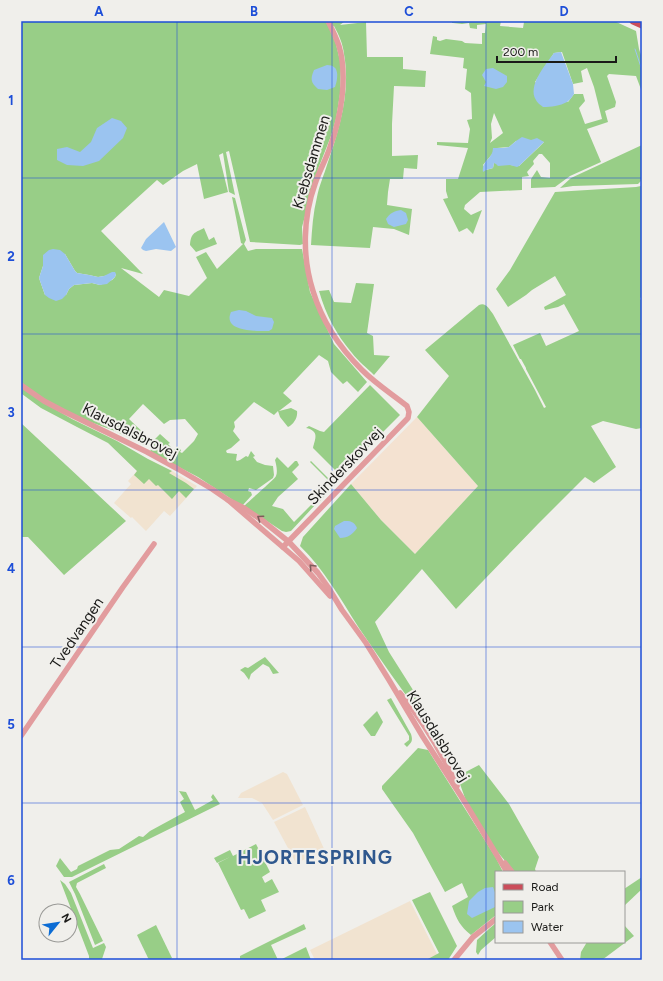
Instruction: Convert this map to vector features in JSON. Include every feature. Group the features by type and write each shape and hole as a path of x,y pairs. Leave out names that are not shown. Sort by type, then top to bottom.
{"main road":[{"path":"633,21 642,25"}],"street":[{"name":"Krebsdammen","path":"328,21 339,46 344,78 342,98 332,140 314,184 308,208 306,246 308,273 312,291 319,308 341,346 363,371 399,399"},
{"name":"Klausdalsbrovej","path":"21,385 63,412 147,452 178,469 263,521 289,542 318,573 342,610"},
{"name":"Skinderskovvej","path":"283,547 408,418 409,409 399,399"},
{"name":"Klausdalsbrovej","path":"228,500 299,561 320,583 342,610 390,680 406,699 429,732 452,772 466,804 506,871"},
{"name":"Tvedvangen","path":"21,736 154,544"},
{"name":"Klausdalsbrovej","path":"496,852 511,871"},
{"path":"454,960 473,937 495,920"},
{"path":"551,943 562,960"},
{"path":"555,943 562,960"}],"shaded area":[{"path":"417,417 478,486 415,554 381,520 351,484"},
{"path":"148,459 197,486 170,516 164,511 146,531 132,517 131,518 114,503 131,484 128,481"},
{"path":"283,772 287,774 303,805 273,820 262,803 252,798 238,798 241,793"},
{"path":"305,807 325,851 296,863 274,822"},
{"path":"410,901 437,954 431,960 315,960 310,950"}],"green space":[{"path":"21,21 345,21 340,25 366,22 367,57 403,57 403,69 426,71 425,87 394,86 392,156 418,155 417,169 404,168 403,179 390,179 387,205 412,209 409,235 394,229 373,227 370,248 311,245 318,193 336,138 345,97 346,68 343,50 334,26 329,27 336,44 341,65 340,94 336,119 318,169 302,227 303,244 250,242 229,151 226,152 235,195 229,192 223,153 219,155 228,192 204,199 197,164 183,171 163,185 157,180 101,231 143,274 121,268 159,297 164,290 189,296 207,278 196,257 206,252 217,269 243,244 241,243 232,197 235,198 246,240 244,244 248,251 256,249 302,249 310,292 334,344 367,382 358,392 347,381 343,384 331,372 328,361 319,355 283,393 292,401 279,411 291,408 297,411 296,418 290,426 288,427 280,417 278,411 274,415 254,402 234,422 235,427 233,431 240,440 226,451 227,453 237,454 237,461 246,456 248,457 251,451 257,462 273,466 274,475 273,478 256,490 249,488 248,491 251,492 252,495 242,506 198,477 150,452 154,440 160,434 170,443 168,444 174,450 177,447 182,453 194,441 198,434 185,419 170,420 164,424 143,404 129,419 150,439 146,446 115,431 74,416 41,401 72,419 117,441 172,471 169,473 194,489 186,498 179,491 172,499 158,485 156,486 149,479 144,484 134,475 137,471 108,443 41,408 21,394","holes":["65,254 77,273 98,277 116,274 112,280 100,285 92,283 74,285 69,289 66,295 45,295 39,278 43,266"]},
{"path":"452,21 501,21 500,26 523,28 523,21 614,21 636,31 642,58 642,92 636,76 609,74 607,76 616,102 615,107 605,111 608,122 587,129 601,162 570,176 555,187 531,188 531,179 537,170 541,177 550,178 550,163 542,154 539,154 533,161 534,164 527,172 529,176 522,177 522,190 480,192 465,205 464,209 471,215 482,210 473,234 467,228 459,232 443,199 448,198 446,191 446,179 458,179 468,148 437,145 437,142 468,143 470,129 467,120 472,119 471,93 465,89 467,69 463,68 464,58 430,54 433,36 437,37 437,40 440,41 446,39 462,41 465,43 482,44 482,33 485,33 486,24 477,25 477,29 470,28 469,23 452,23","holes":["562,52 573,84 583,82 581,71 587,68 594,87 602,119 585,124 579,108 585,101 583,94 574,94 568,102 535,82 554,53","494,113 503,133 490,143 492,138 491,124","531,140 544,142 519,166 494,163 493,168 486,170 483,165 497,148 509,147 516,141"]},
{"path":"642,145 642,180 638,184 573,186 560,188 571,178"},
{"path":"642,183 642,295 640,299 642,301 642,428 636,429 603,421 591,426 616,467 594,483 585,477 456,609 422,569 375,622 389,652 432,720 429,722 424,720 367,640 317,565 300,546 303,537 351,484 381,520 415,554 478,486 417,417 449,376 425,350 479,305 484,304 493,314 544,408 546,407 513,345 540,333 546,346 579,331 564,304 545,310 544,307 566,295 555,276 508,307 496,289 510,270 555,192 636,187 641,186"},
{"path":"204,228 209,240 214,237 217,244 196,252 190,245 191,238 195,232"},
{"path":"356,283 374,284 367,333 373,336 374,355 390,356 374,375 357,359 341,339 328,316 319,291 329,290 334,302 351,303"},
{"path":"370,385 400,415 362,453 364,456 359,461 354,458 339,474 313,448 316,436 315,433 306,428 309,426 324,432"},
{"path":"21,423 126,521 64,575 28,537 21,537"},
{"path":"277,457 288,468 295,461 297,461 299,465 292,472 298,479 278,497 272,506 283,509 294,522 332,484 310,462 311,461 335,485 291,531 286,532 282,531 244,506 275,478 277,470 275,460"},
{"path":"265,657 279,673 273,674 269,667 263,664 251,674 249,680 240,670 245,667 248,668"},
{"path":"391,698 411,734 412,741 407,747 404,744 409,740 409,736 387,700"},
{"path":"377,711 383,722 375,736 371,736 363,725"},
{"path":"418,748 428,750 496,858 502,871 495,871 495,916 471,935 459,922 452,906 468,897 462,883 445,892 413,833 382,789 382,786"},
{"path":"479,765 509,804 539,857 536,871 513,871 496,850 466,801 456,777"},
{"path":"179,791 186,792 195,810 213,800 211,797 213,794 220,804 72,877 64,877 56,866 60,858 71,872 77,869 78,866 110,850 119,849 139,836 143,837 150,831 185,812 180,802 184,799"},
{"path":"256,844 270,872 262,877 265,883 272,879 279,892 261,900 266,911 249,919 244,909 241,910 218,863 230,857 217,863 214,858 230,850 233,856"},
{"path":"104,864 106,868 77,883 76,887 103,941 95,945 69,882"},
{"path":"642,877 642,889 625,905 625,888"},
{"path":"60,880 65,884 71,893 75,903 69,903"},
{"path":"430,892 457,946 448,960 426,960 439,953 412,900"},
{"path":"78,910 93,948 104,943 106,947 103,960 89,960 89,956 78,927"},
{"path":"304,924 306,929 271,945 278,960 240,960 240,956"},
{"path":"495,924 495,938 481,950 478,955 476,952 477,940"},
{"path":"156,925 172,958 169,960 149,960 137,935"},
{"path":"625,926 634,936 625,943"},
{"path":"586,943 625,943 602,960 580,960 581,952"},
{"path":"306,947 311,960 280,960"}],"water":[{"path":"561,52 573,84 574,94 567,102 555,106 543,107 537,101 534,94 534,88 542,69 554,53"},
{"path":"327,65 334,67 336,70 337,80 335,87 327,90 318,89 312,81 314,70"},
{"path":"493,68 507,76 507,82 503,87 496,89 484,86 486,82 482,75 486,69"},
{"path":"112,118 121,121 127,128 123,138 99,161 83,166 67,165 57,160 57,149 67,147 80,152 91,142 97,128"},
{"path":"522,137 531,140 537,138 544,142 517,167 510,165 498,166 494,163 493,168 483,172 484,165 491,155 493,148 509,147"},
{"path":"401,210 406,213 408,220 406,224 394,227 388,224 386,219 389,215"},
{"path":"164,222 176,247 171,251 156,249 146,251 143,250 141,248 146,239"},
{"path":"49,250 60,250 65,254 77,273 98,277 115,272 115,277 107,284 100,285 92,283 74,285 62,299 56,301 49,298 45,295 39,278 43,266 43,255"},
{"path":"239,310 246,311 256,316 272,318 274,322 272,329 269,331 257,331 236,327 231,323 231,312"},
{"path":"344,521 352,522 357,528 350,535 340,538 334,529 335,526"},
{"path":"493,887 495,892 495,907 472,918 467,914 469,901 478,892 485,888"}],"waterway":[{"path":"635,49 642,70"}],"district":[{"name":"HJORTESPRING","path":"315,857"}]}
